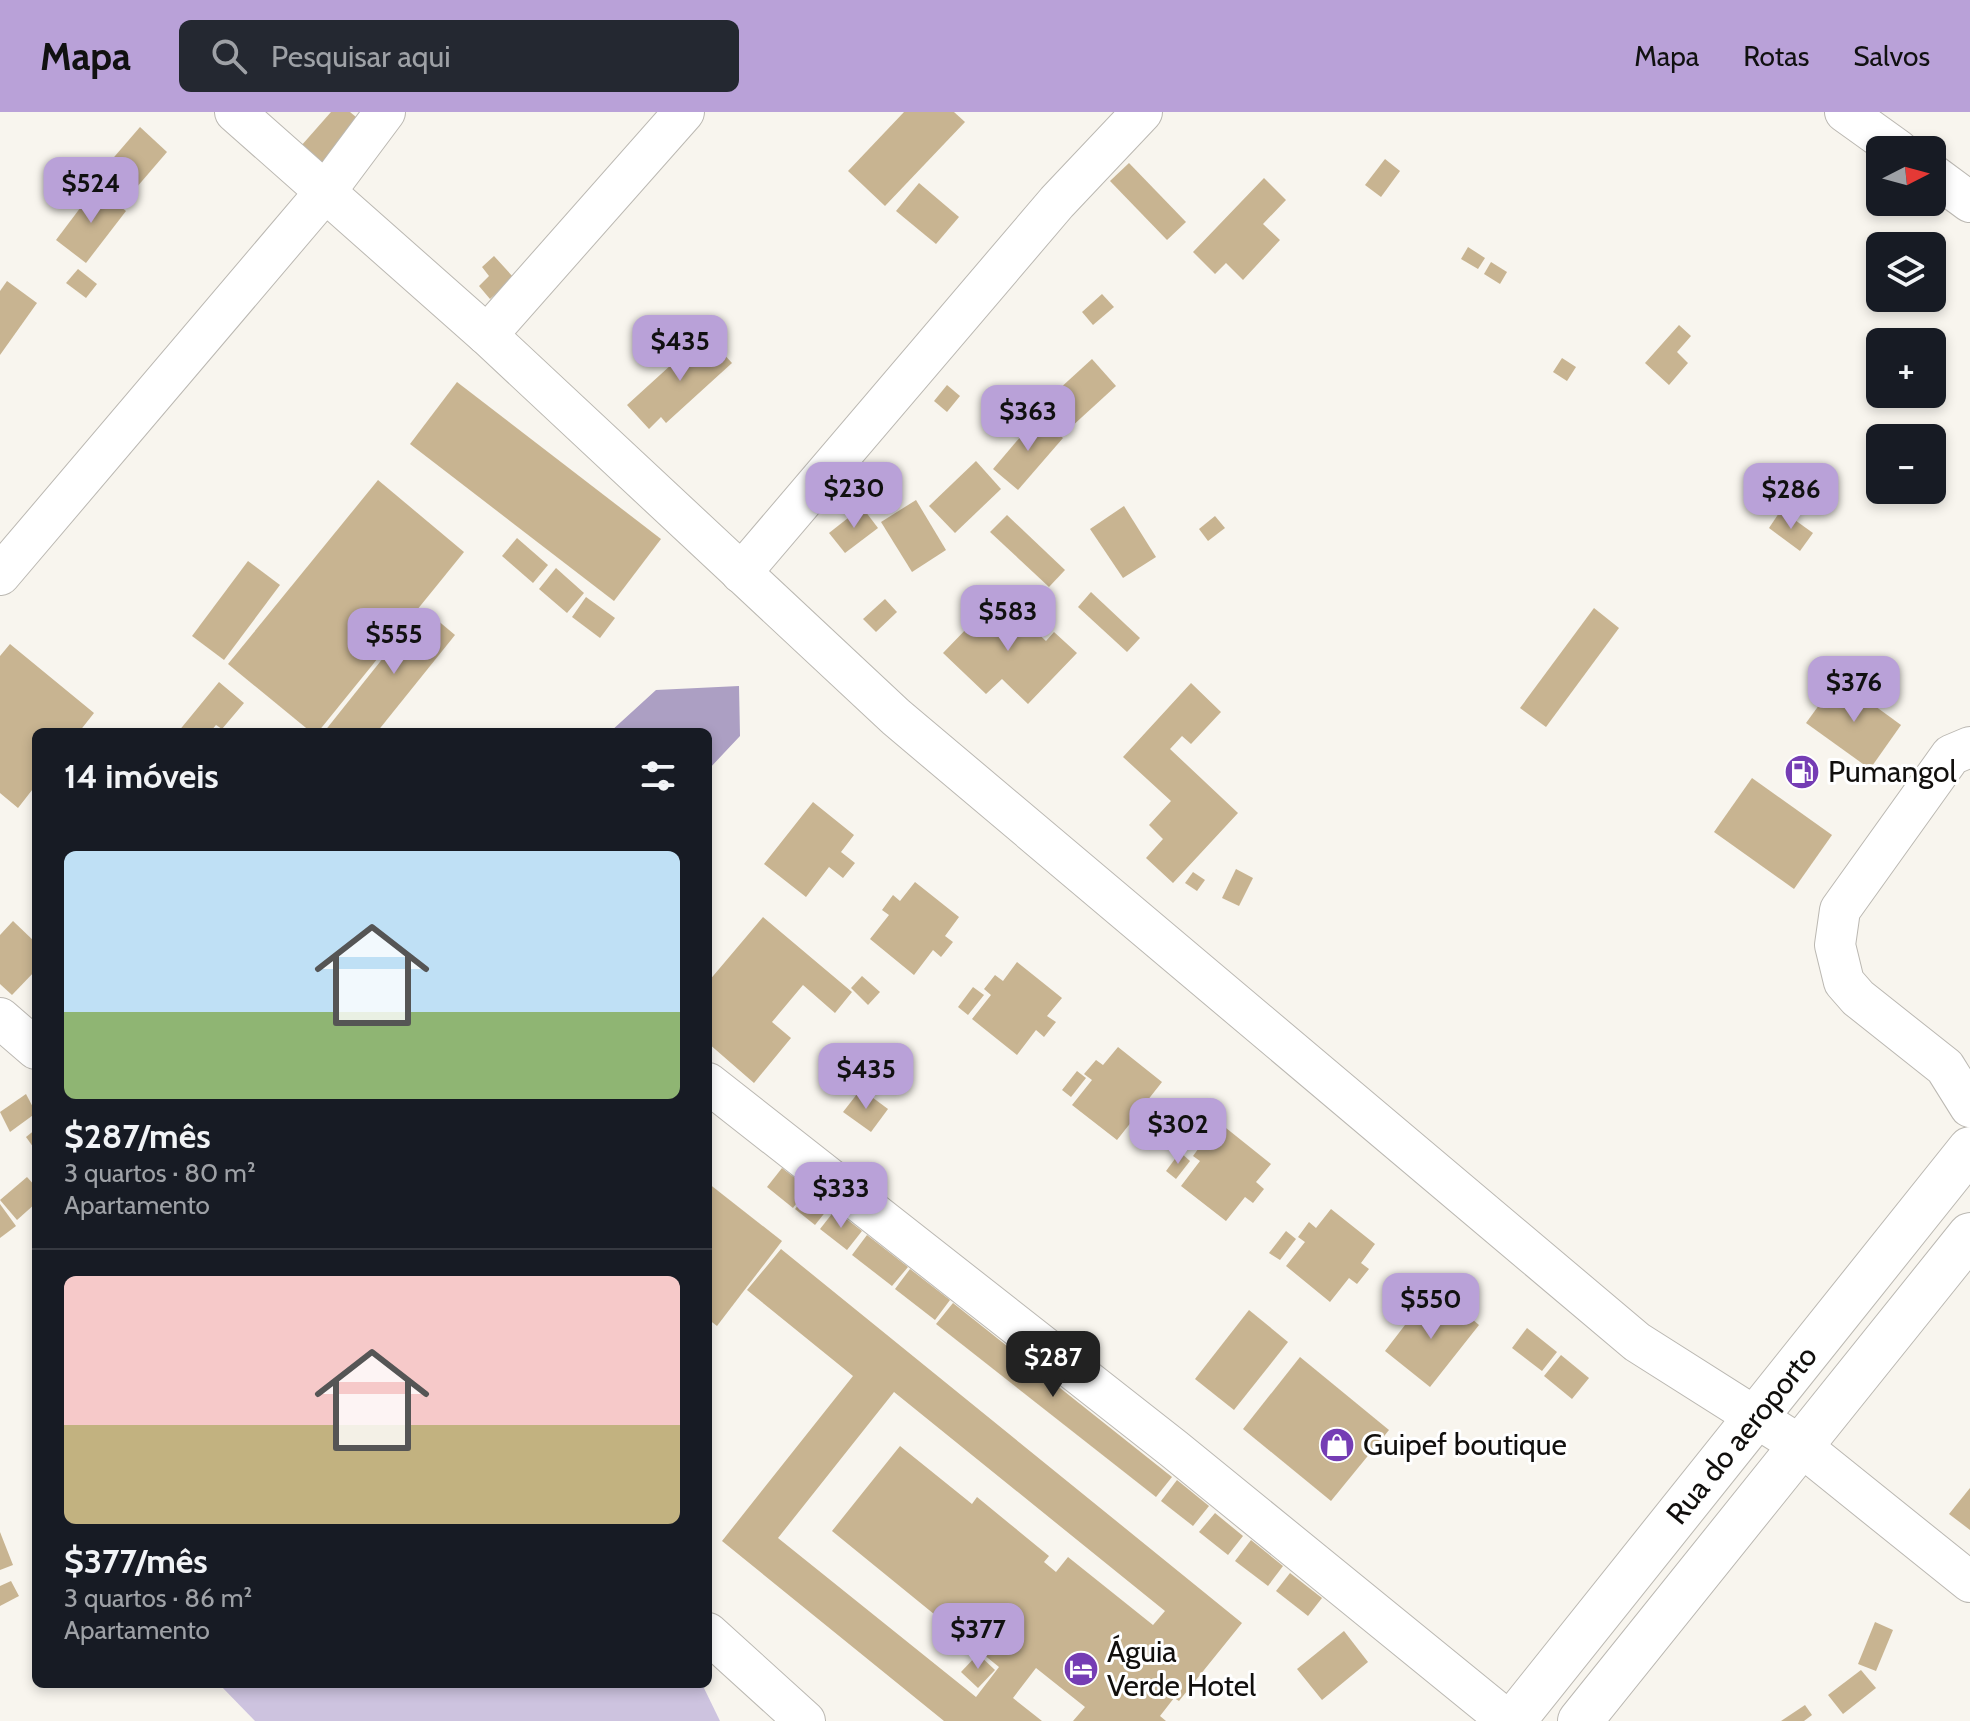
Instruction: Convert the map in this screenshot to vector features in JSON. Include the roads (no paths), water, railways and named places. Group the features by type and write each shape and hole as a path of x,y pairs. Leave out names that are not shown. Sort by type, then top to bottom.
{"main road":[{"name":"Rua do aeroporto","path":"1511,1721 1970,1149"},
{"name":"Rua do aeroporto","path":"1580,1721 1970,1235"}],"street":[{"path":"235,112 487,335 896,717 1637,1342 1801,1446 1970,1582"},
{"path":"0,575 326,191 385,112"},
{"path":"487,335 684,112"},
{"path":"741,573 1057,202 1142,112"},
{"path":"1845,112 1878,136"},
{"path":"1946,184 1970,202"},
{"path":"1970,747 1951,755 1840,910 1835,945 1844,982 1858,998 1945,1067 1970,1107"},
{"path":"0,1018 32,1046"},
{"path":"712,1086 1174,1449 1511,1721"},
{"path":"712,1637 805,1721"}],"place":[{"name":"Pumangol","path":"1802,772"},
{"name":"Guipef boutique","path":"1337,1445"},
{"name":"Águia Verde Hotel","path":"1081,1669"}]}
